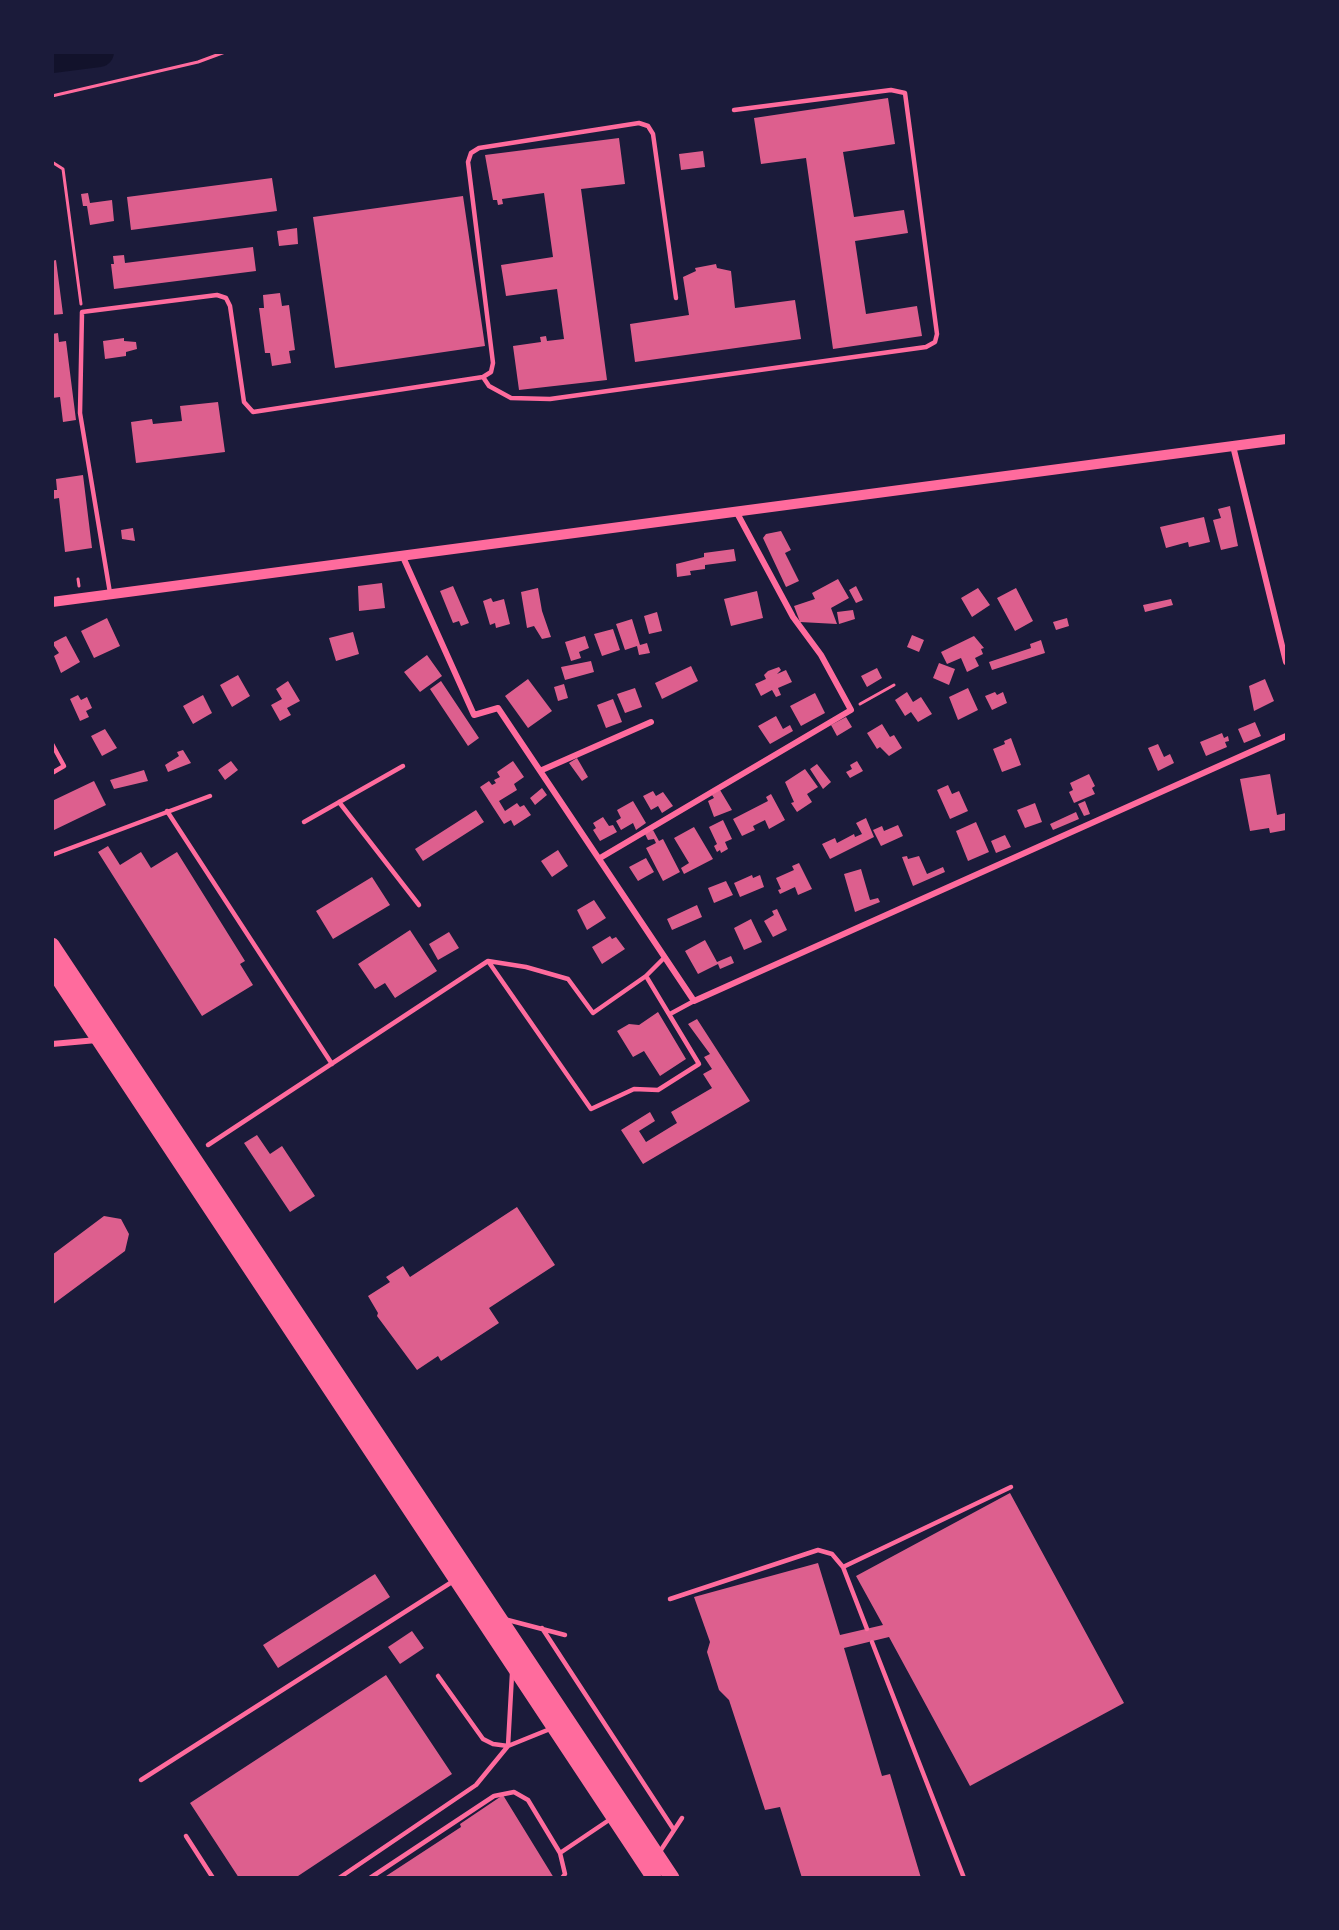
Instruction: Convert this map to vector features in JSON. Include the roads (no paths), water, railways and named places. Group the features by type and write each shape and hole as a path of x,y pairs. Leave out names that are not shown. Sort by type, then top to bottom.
{"main road":[{"path":"52,945 672,1878"},
{"path":"52,969 556,1726 654,1878"}],"street":[{"path":"52,602 1287,439"},
{"path":"1233,446 1287,662"},
{"path":"600,858 851,710 821,655 793,617 737,513"},
{"path":"403,557 474,715 498,708 542,770 694,1001 1287,736"},
{"path":"542,770 651,722"},
{"path":"52,1044 100,1040"}],"lane":[{"path":"483,377 489,386 511,398 550,399 926,347 936,342 937,333 904,93 891,90 734,110"},
{"path":"111,596 80,413 82,312 217,296 226,298 230,306 244,402 253,412 483,377 491,372 494,363 468,162 474,150 639,123 648,126 652,134 676,298"},
{"path":"52,744 64,766 52,773"},
{"path":"304,822 404,766"},
{"path":"52,855 210,796"},
{"path":"339,802 419,904"},
{"path":"167,811 332,1064"},
{"path":"208,1145 488,962 526,967 568,979 593,1013 646,976 665,957"},
{"path":"488,962 591,1109 634,1089 658,1090 699,1064 646,976"},
{"path":"670,1014 694,1001"},
{"path":"843,1567 1011,1487"},
{"path":"670,1599 818,1550 832,1554 843,1567 867,1629"},
{"path":"141,1780 457,1578"},
{"path":"499,1617 565,1635"},
{"path":"542,1628 674,1830"},
{"path":"872,1642 964,1878"},
{"path":"508,1746 513,1662"},
{"path":"438,1676 483,1739 493,1744 508,1746"},
{"path":"339,1878 476,1785 508,1746 556,1726"},
{"path":"370,1878 494,1796 514,1792 528,1800 560,1853 565,1874 562,1878"},
{"path":"560,1853 615,1817"},
{"path":"657,1855 682,1818"},
{"path":"186,1836 213,1878"}],"waterway":[{"path":"52,58 99,52"}]}
